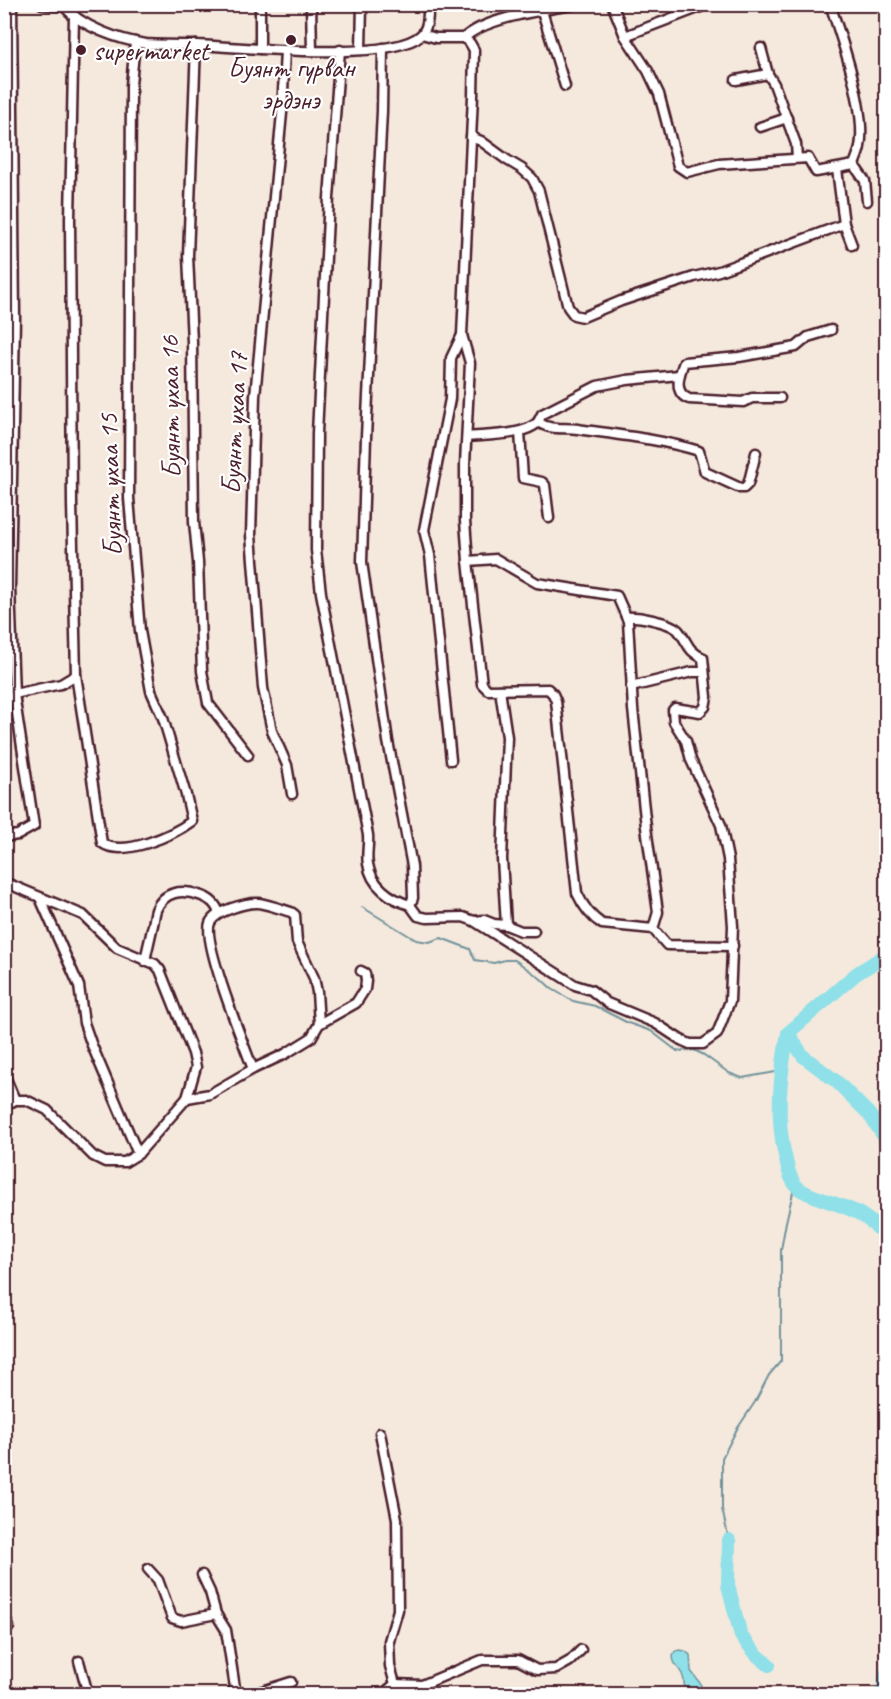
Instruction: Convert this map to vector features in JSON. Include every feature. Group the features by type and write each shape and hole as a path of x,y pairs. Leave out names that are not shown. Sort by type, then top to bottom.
{"street":[{"path":"4,837 18,835 34,826 14,694 9,587 15,318 12,4"},
{"path":"42,4 65,5 74,15 94,27 124,40 146,44 285,51 362,50 383,48 414,39 422,34 427,22 428,4"},
{"path":"260,4 260,50"},
{"path":"311,4 312,51"},
{"path":"362,4 362,50"},
{"path":"422,34 436,38 464,38 478,27 528,13 577,4"},
{"path":"612,4 625,36 648,70 659,94 678,166 687,172 719,164 797,158 808,158 816,172 854,165"},
{"path":"830,4 856,97 861,125 860,148 854,165"},
{"path":"625,36 706,5"},
{"path":"542,11 565,86"},
{"path":"4,703 14,694 61,684 76,675 70,219 74,15"},
{"path":"464,38 474,50 475,59 462,335 470,363 465,499 468,561 482,684 488,690 548,689 554,694 576,893 583,906 596,920 602,924 653,929 667,945 733,946"},
{"name":"Буянт ухаа 15","path":"76,675 102,843 109,847 137,846 167,836 192,821 163,718 151,691 140,631 129,498 131,85 135,42"},
{"name":"Буянт ухаа 16","path":"196,45 188,256 192,342 194,522 198,562 202,670 208,703 248,755"},
{"path":"383,48 362,561 388,741 412,866 413,898 410,905"},
{"path":"761,48 768,74 774,84 796,144 797,158"},
{"path":"340,50 329,198 317,433 316,550 321,593 368,835 367,862 370,876 379,887 400,902 410,905 418,915 427,918 463,917 474,921 575,985 591,990 607,1003 656,1023 690,1044 703,1044 717,1034 730,1001 733,946 728,859 721,825 691,760 686,741 674,722 673,710 675,708 699,712 705,707 707,697 703,658 692,653 678,630 672,626 634,616 626,617"},
{"name":"Буянт ухаа 17","path":"285,51 282,113 255,396 251,535 263,688 272,730 286,765 292,794"},
{"path":"736,80 768,74"},
{"path":"760,128 787,118"},
{"path":"471,138 481,141 522,168 532,178 539,191 568,307 574,315 583,316 621,301 718,271 844,224"},
{"path":"854,165 865,181 867,201"},
{"path":"837,169 844,224 852,245"},
{"path":"780,398 752,398 743,402 684,398 680,392 679,375 684,362 739,357 796,348 808,337 831,330"},
{"path":"451,759 430,555 424,530 450,399 452,358 462,335"},
{"path":"467,436 520,432 538,422 542,414 597,386 627,380 679,375"},
{"path":"538,422 547,428 579,429 668,442 699,451 705,472 740,488 748,484 756,453"},
{"path":"520,432 523,478 542,482 545,485 549,518"},
{"path":"468,561 495,559 537,583 617,596 628,621 645,827 658,912 653,929"},
{"path":"632,687 692,672 704,672"},
{"path":"500,690 507,737 502,859 506,925"},
{"path":"4,882 83,915 117,948 155,964 193,1053 196,1067 187,1098 138,1154 125,1162 105,1162 93,1156 47,1110 26,1100 15,1100 4,1107"},
{"path":"145,961 156,910 164,898 186,891 208,898 215,904 219,913"},
{"path":"40,898 80,986 84,1023 138,1154"},
{"path":"253,1069 225,996 209,937 210,922 219,913 259,903 295,915 297,942 314,978 319,1024"},
{"path":"474,921 484,920 521,931 534,931"},
{"path":"187,1098 210,1094 311,1038 319,1024 356,1003 365,989 365,973 361,971"},
{"path":"4,1074 15,1100"},
{"path":"381,1433 398,1519 398,1610 389,1641 390,1666 395,1684"},
{"path":"148,1569 158,1580 172,1618 181,1621 216,1614"},
{"path":"202,1575 216,1614 226,1630 236,1695"},
{"path":"4,1615 9,1626"},
{"path":"383,1695 395,1684 422,1685 482,1660 518,1660 537,1670 556,1669 570,1661 581,1650"},
{"path":"79,1661 88,1695"},
{"path":"253,1695 291,1682"}],"water":[{"path":"680,1650 690,1655 691,1671 702,1689 698,1694 688,1694 685,1689 683,1677 673,1658 676,1651"}],"waterway":[{"path":"362,907 416,940 429,942 441,938 470,949 475,960 494,963 515,960 552,989 573,1001 595,1006 628,1023 651,1031 677,1051 694,1050 729,1073 742,1078 781,1071"},
{"path":"886,955 856,974 788,1033 803,1056 837,1082 869,1114 886,1140"},
{"path":"788,1033 781,1081 780,1113 783,1144 791,1178 799,1189 848,1208 862,1216 886,1237"},
{"path":"729,1540 722,1509 722,1458 769,1375 781,1361 781,1250 795,1184"},
{"path":"729,1540 728,1585 741,1636 769,1665"},
{"path":"882,1694 886,1674"}],"place":[{"name":"Буянт гурван эрдэнэ","path":"291,40"},
{"name":"supermarket","path":"81,50"}]}
